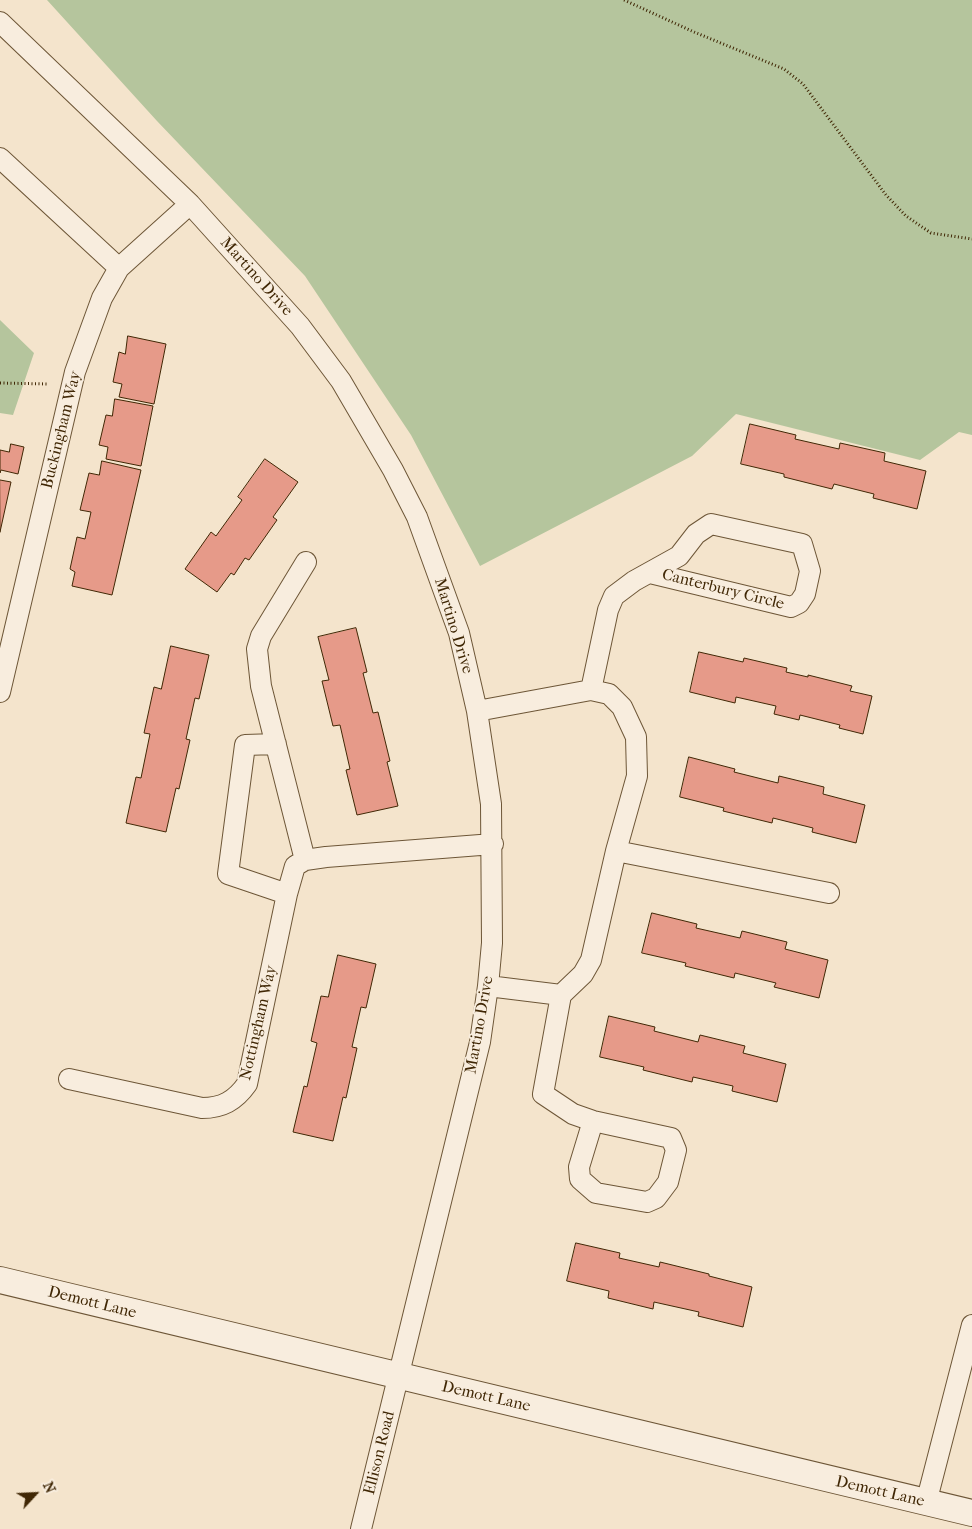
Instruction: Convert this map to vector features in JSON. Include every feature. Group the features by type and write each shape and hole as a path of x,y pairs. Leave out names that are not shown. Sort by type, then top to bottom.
{"street":[{"name":"Martino Drive","path":"0,22 190,204 300,326 341,380 393,470 417,517 459,633 478,711 491,804 492,943 480,1042 398,1376"},
{"path":"0,158 119,268"},
{"name":"Buckingham Way","path":"0,692 72,385 102,298 119,268 190,204"},
{"name":"Canterbury Circle","path":"591,690 608,610 614,596 634,581 650,572 679,556 696,534 710,524 802,544 810,571 805,594 799,603 791,608 650,572"},
{"path":"306,562 261,636 257,649 262,686 305,860 492,844"},
{"path":"478,711 591,690 609,694 622,707 636,737 637,776 616,851 591,960 583,974 561,995 544,1094 574,1114 593,1121 671,1138 676,1150 668,1182 656,1198 647,1202 596,1192 580,1179 579,1167 593,1121"},
{"path":"276,744 245,745 228,874 286,894"},
{"path":"616,851 829,893"},
{"name":"Nottingham Way","path":"69,1079 202,1108 217,1108 239,1095 246,1084 286,894 295,866 305,860"},
{"path":"488,986 561,995"},
{"name":"Demott Lane","path":"0,1280 972,1513"},
{"path":"926,1503 972,1325"},
{"name":"Ellison Road","path":"361,1529 398,1376"}],"path":[{"path":"624,0 694,32 784,69 803,84 886,195 906,216 931,233 972,239"},
{"path":"0,383 72,385"}],"green space":[{"path":"47,0 972,0 972,435 959,432 920,460 736,414 692,456 480,566 411,435 305,276 157,121"},
{"path":"0,320 34,353 13,415 0,413"}],"building":[{"path":"128,336 166,344 154,404 119,397 122,384 113,382 119,352 125,354"},
{"path":"115,399 153,406 141,466 106,459 108,447 99,445 106,415 112,416"},
{"path":"750,424 796,435 795,439 839,449 840,443 885,453 884,461 926,471 917,509 873,498 874,494 834,484 832,489 784,477 784,474 741,464"},
{"path":"11,444 24,447 18,474 1,470 0,473 0,450 9,452"},
{"path":"265,459 298,482 273,517 277,520 249,560 245,558 234,575 231,573 217,592 185,569 211,532 216,536 242,500 238,497"},
{"path":"102,461 141,470 112,595 72,586 75,572 70,569 77,537 85,539 91,512 80,510 89,473 99,475"},
{"path":"0,480 11,482 0,532"},
{"path":"356,628 367,672 363,673 373,713 378,712 390,761 387,762 398,806 357,815 346,770 350,769 340,725 333,726 322,681 329,680 318,637"},
{"path":"171,646 209,655 199,699 195,698 186,739 190,740 179,789 176,788 166,832 126,823 136,777 141,778 150,734 144,733 154,687 161,689"},
{"path":"699,652 743,662 744,658 787,668 786,672 808,677 808,675 852,686 850,691 872,696 863,734 839,728 840,725 800,715 799,720 774,714 776,706 736,697 735,703 690,692"},
{"path":"689,757 735,769 734,772 778,783 779,776 824,787 823,794 865,805 856,843 812,832 813,828 773,818 772,823 723,811 724,808 680,797"},
{"path":"652,913 697,924 696,928 740,938 742,931 787,942 785,949 828,960 819,998 774,987 776,983 735,973 734,978 685,966 686,963 642,953"},
{"path":"338,955 376,964 366,1008 361,1007 352,1047 357,1048 346,1098 343,1097 333,1141 293,1132 304,1086 307,1087 317,1043 311,1041 321,996 328,997"},
{"path":"609,1016 655,1027 654,1031 698,1042 700,1035 745,1046 743,1053 786,1064 777,1102 732,1091 733,1086 693,1077 692,1082 643,1070 644,1067 600,1057"},
{"path":"576,1243 620,1253 619,1258 659,1267 660,1262 752,1287 743,1327 698,1316 699,1312 654,1302 653,1309 608,1298 609,1291 567,1281"}]}
